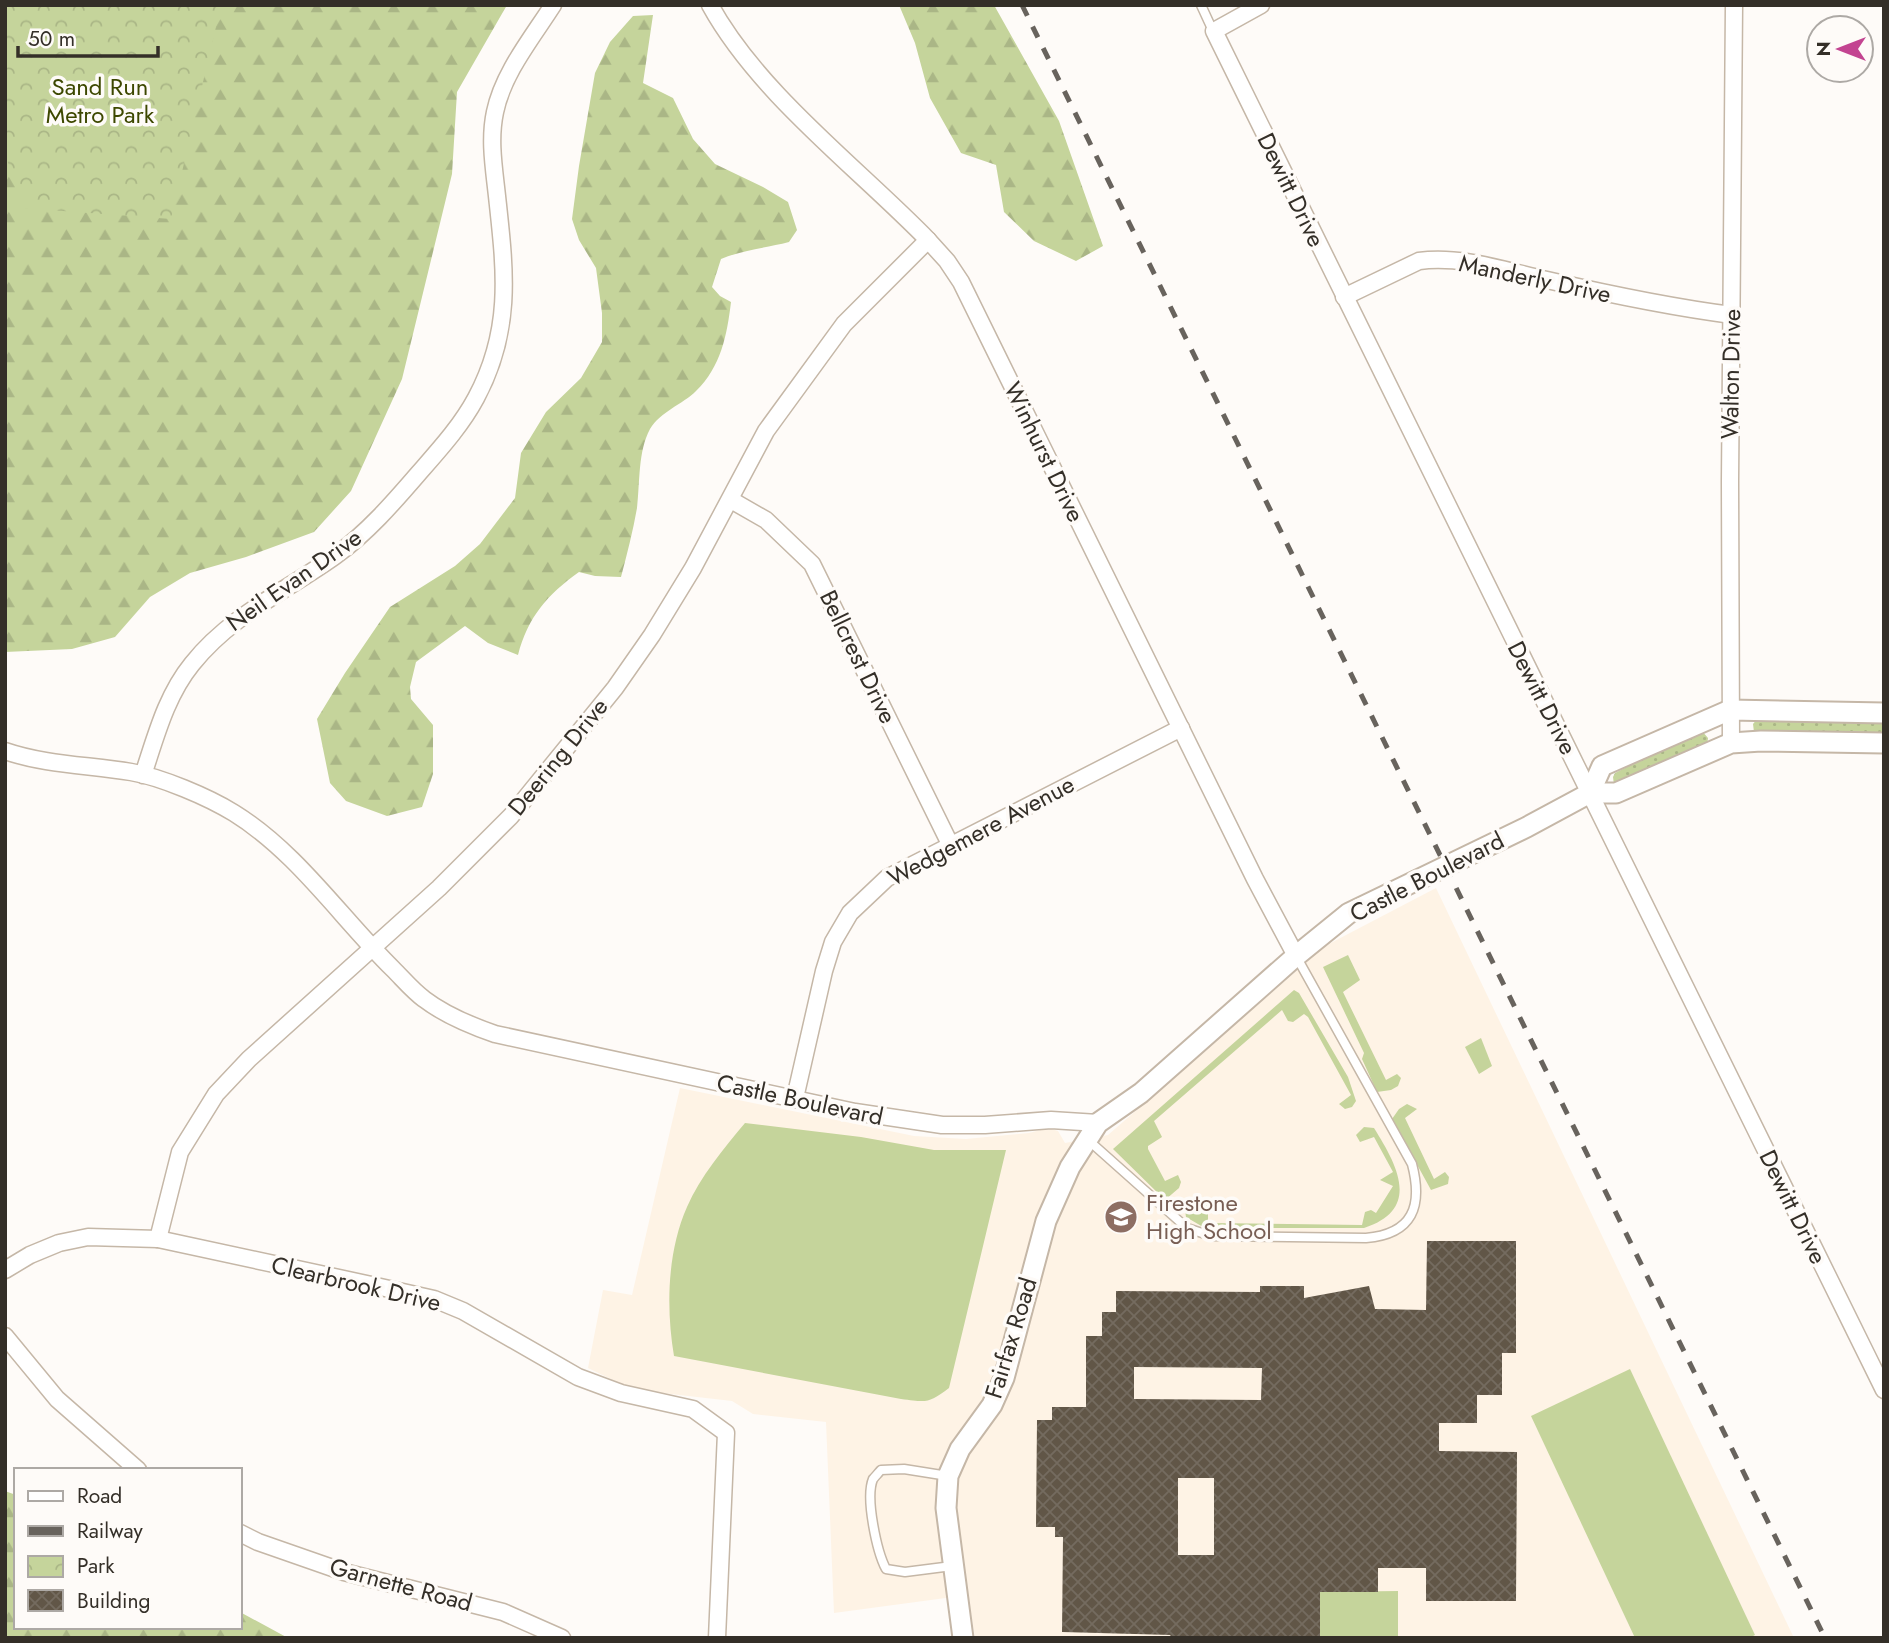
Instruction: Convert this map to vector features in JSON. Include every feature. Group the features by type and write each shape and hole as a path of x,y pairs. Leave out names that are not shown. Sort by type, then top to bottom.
{"street":[{"name":"Neil Evan Drive","path":"143,775 161,719 175,689 207,645 242,615 338,553 367,529 430,460 459,425 476,398 492,363 505,301 505,269 493,164 494,115 511,71 553,5"},
{"name":"Winhurst Drive","path":"710,5 736,43 774,89 928,240 961,282 1255,879 1296,956"},
{"path":"1214,32 1261,5"},
{"name":"Walton Drive","path":"1731,743 1734,5"},
{"name":"Dewitt Drive","path":"1214,32 1884,1390"},
{"name":"Deering Drive","path":"158,1239 180,1152 216,1094 249,1059 373,949 511,816 615,688 693,568 766,431 844,324 928,240"},
{"name":"Manderly Drive","path":"1344,297 1419,261 1432,259 1467,262 1668,307 1732,316"},
{"name":"Bellcrest Drive","path":"731,500 766,520 813,564 950,844"},
{"path":"1590,793 1602,766 1730,710 1884,713"},
{"name":"Wedgemere Avenue","path":"795,1098 824,971 841,928 863,899 887,878 950,844 1181,728"},
{"name":"Castle Boulevard","path":"5,751 51,763 143,775 199,795 234,813 265,836 294,863 373,949 423,998 452,1017 495,1034 855,1112 942,1125 985,1125 1051,1119 1092,1131 1141,1093 1296,956 1349,913 1527,827 1590,793 1616,793 1731,743 1884,743"},
{"name":"Fairfax Road","path":"963,1638 946,1507 948,1476 960,1449 992,1405 1004,1378 1046,1222 1058,1189 1092,1131"},
{"name":"Clearbrook Drive","path":"5,1270 30,1255 88,1237 158,1239 434,1300 463,1311 578,1377 621,1393 693,1409 726,1433 717,1638"},
{"path":"5,1336 57,1399 136,1468"},
{"name":"Garnette Road","path":"242,1534 344,1572 503,1612 562,1638"}],"lane":[{"name":"Dewitt Drive","path":"1201,5 1214,32"},
{"path":"1092,1131 1162,1206 1195,1232 1211,1236 1384,1236 1401,1228 1409,1218 1417,1195 1412,1164 1296,956"},
{"path":"948,1476 904,1469 881,1471 874,1479 871,1493 879,1556 886,1569 905,1572 953,1566"}],"shaded area":[{"name":"Firestone High School","path":"1436,888 1794,1638 975,1638 968,1595 834,1613 826,1422 753,1414 732,1401 662,1393 621,1384 588,1368 603,1290 632,1295 680,1088 914,1136 966,1139 1029,1133 1048,1128 1058,1131 1065,1143 1108,1135 1325,946"}],"green space":[{"path":"5,5 507,5 457,92 452,174 402,379 351,491 314,532 246,557 190,573 150,597 115,637 72,649 5,652"},
{"name":"Sand Run Metro Park","path":"5,5 221,5 171,219 22,208 5,153"},
{"path":"899,5 994,5 1059,121 1103,246 1076,261 1034,241 1004,212 996,165 961,153 930,98 915,43"},
{"path":"653,15 643,83 673,98 693,139 715,164 788,202 797,230 789,242 721,259 712,287 720,296 731,302 721,350 705,382 691,396 654,423 646,438 641,457 637,508 621,577 579,572 540,608 527,629 518,655 488,643 465,626 416,662 410,687 411,699 433,725 433,774 422,807 387,816 346,801 330,783 317,719 390,607 455,566 480,544 515,498 521,453 546,412 581,378 602,342 602,313 596,268 579,240 572,219 579,166 595,73 610,42 633,16"},
{"path":"1757,719 1884,721 1884,735 1759,734 1754,732 1753,724"},
{"path":"1702,731 1708,738 1707,746 1614,785 1615,773 1695,732"},
{"path":"1348,955 1360,980 1343,992 1386,1080 1397,1074 1401,1078 1398,1086 1391,1090 1377,1092 1362,1059 1364,1053 1323,967"},
{"path":"1294,990 1299,993 1348,1077 1356,1101 1352,1107 1345,1109 1339,1104 1351,1095 1308,1017 1304,1014 1293,1022 1288,1021 1282,1010 1154,1121 1162,1137 1148,1146 1148,1149 1165,1181 1178,1175 1181,1182 1179,1188 1165,1200 1113,1149"},
{"path":"1481,1038 1492,1066 1479,1074 1465,1047"},
{"path":"1407,1104 1417,1109 1405,1118 1434,1179 1445,1172 1449,1177 1448,1184 1431,1190 1392,1119 1399,1109"},
{"path":"745,1123 861,1137 934,1150 1006,1150 949,1388 931,1399 901,1399 674,1356 669,1300 672,1262 680,1224 692,1196 706,1174"},
{"path":"1364,1127 1374,1128 1390,1157 1399,1185 1399,1198 1393,1210 1382,1220 1364,1228 1223,1228 1203,1227 1186,1217 1185,1210 1202,1202 1208,1204 1208,1223 1362,1225 1365,1212 1371,1210 1376,1213 1393,1186 1380,1180 1393,1172 1374,1137 1360,1142 1356,1135"},
{"path":"1630,1369 1755,1635 1749,1638 1635,1638 1531,1416"},
{"path":"5,1491 14,1494 14,1629 242,1629 242,1613 288,1638 5,1638"},
{"path":"1398,1591 1398,1638 1320,1638 1320,1592"}],"building":[{"name":"Firestone High School","path":"1427,1241 1516,1241 1516,1353 1502,1353 1502,1395 1477,1395 1477,1423 1439,1423 1439,1451 1517,1452 1516,1601 1426,1601 1426,1568 1378,1568 1378,1592 1320,1592 1320,1638 1167,1638 1171,1635 1062,1632 1063,1537 1055,1537 1055,1527 1036,1527 1037,1420 1052,1420 1052,1407 1086,1407 1086,1336 1102,1336 1102,1312 1116,1312 1116,1291 1260,1292 1260,1286 1304,1286 1304,1298 1369,1286 1375,1309 1426,1310","holes":["1134,1367 1262,1368 1261,1400 1134,1399","1178,1478 1214,1478 1214,1555 1178,1555"]}],"railway":[{"path":"1022,5 1825,1638"}],"place":[{"name":"Firestone High School","path":"1121,1217"}]}
